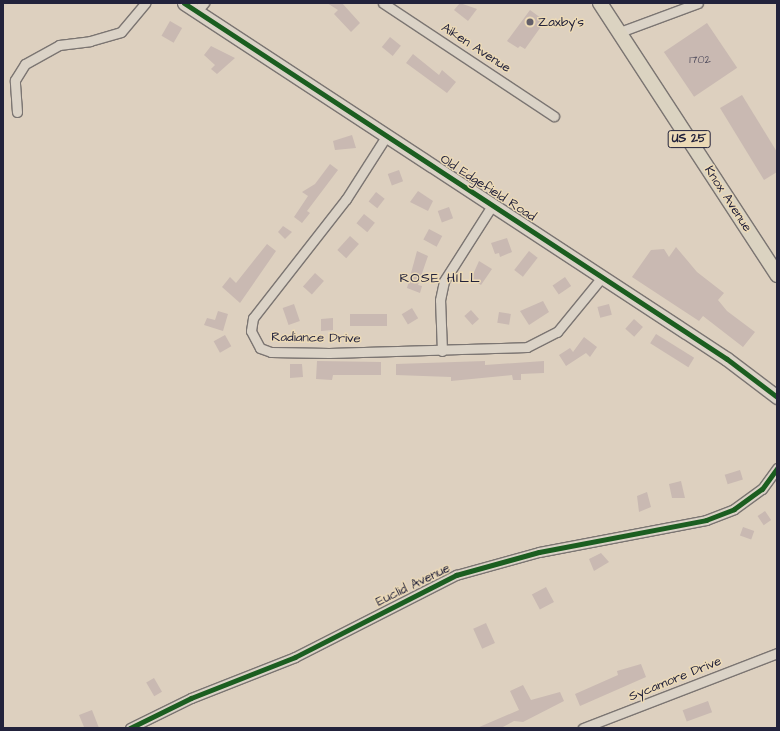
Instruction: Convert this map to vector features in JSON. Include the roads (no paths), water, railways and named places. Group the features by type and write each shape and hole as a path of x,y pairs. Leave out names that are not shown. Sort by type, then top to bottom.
{"main road":[{"name":"Knox Avenue","path":"600,3 777,275"}],"street":[{"path":"17,112 15,80 25,64 59,45 90,41 120,32 145,3"},
{"name":"Old Edgefield Road","path":"184,3 200,7 387,135 727,359 777,398"},
{"name":"Aiken Avenue","path":"383,3 554,116"},
{"path":"620,32 698,3"},
{"name":"Radiance Drive","path":"387,135 346,199 253,318 250,331 256,344 271,352 442,351 519,348 543,342 557,332 602,277"},
{"path":"442,351 440,300 444,281 493,204"},
{"name":"Euclid Avenue","path":"130,728 191,698 301,654 456,575 539,552 706,520 734,509 762,489 777,468"},
{"name":"Sycamore Drive","path":"583,728 777,653"}],"place":[{"name":"Zaxby's","path":"530,22"}],"district":[{"name":"ROSE HILL","path":"440,278"}]}
